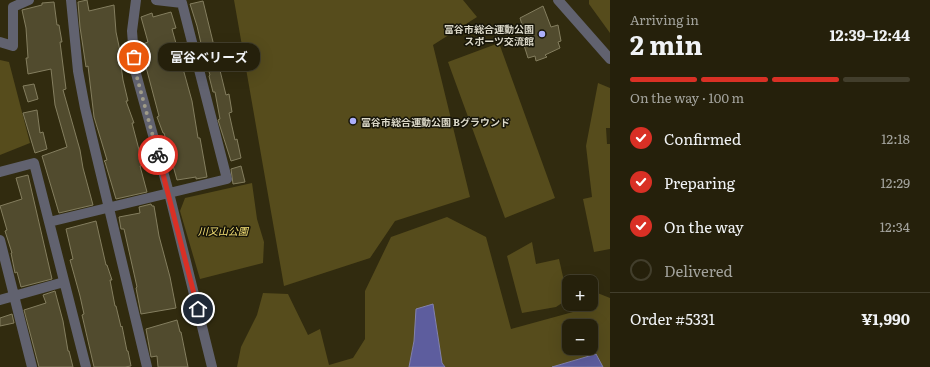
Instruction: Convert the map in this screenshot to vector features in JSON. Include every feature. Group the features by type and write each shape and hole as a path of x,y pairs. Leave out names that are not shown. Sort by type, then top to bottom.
{"street":[{"path":"0,42 13,46 13,7 29,0"},
{"path":"71,0 78,71 147,367"},
{"path":"136,0 132,31 135,70 169,193 212,367"},
{"path":"49,222 226,179 182,3 156,0"},
{"path":"558,0 610,59"},
{"path":"0,172 34,163 86,367"},
{"path":"0,240 32,367"},
{"path":"0,300 64,282"}],"green space":[{"name":"富谷市総合運動公園 Bグラウンド","path":"234,0 463,0 477,17 433,45 470,197 395,221 370,258 284,286"},
{"path":"589,0 610,0 610,33 589,4"},
{"path":"499,43 555,198 505,218 448,62"},
{"path":"0,60 9,62 30,143 0,155"},
{"path":"598,83 610,88 610,128 606,128 607,144 610,144 610,249 594,252 583,199 592,197 586,146"},
{"name":"川又山公園","path":"252,183 257,219 264,242 263,263 200,279 180,211 185,198"},
{"path":"447,217 486,237 511,329 574,311 598,311 598,293 610,298 610,367 603,367 597,355 598,355 598,319 562,319 562,355 593,355 552,367 445,367 442,363 433,304 414,341 409,367 237,367 241,347 257,315 263,293 288,294 308,335 320,329 329,365 353,358 365,339 365,291 391,237"},
{"path":"532,242 536,264 559,259 563,275 562,303 556,307 522,313 507,256"}],"shaded area":[{"path":"433,304 442,363 445,367 409,367 414,341 416,309"},
{"path":"597,355 603,367 552,367"}],"building":[{"path":"87,0 89,11 114,5 116,32 120,51 123,80 128,101 126,101 134,123 132,123 143,165 140,166 147,192 116,199 104,161 107,160 94,117 88,66 86,67 80,27 78,2"},
{"path":"203,1 226,95 229,94 232,112 229,113 241,158 231,161 218,120 220,119 215,92 213,92 210,75 190,4"},
{"path":"54,2 57,25 59,25 62,42 60,42 66,89 63,90 80,150 83,168 93,205 59,213 42,156 67,147 55,105 51,69 28,74 26,58 28,58 26,28 22,10 42,5 42,3"},
{"name":"富谷市総合運動公園 スポーツ交流館","path":"543,6 551,27 558,25 561,41 558,42 560,48 545,55 547,57 536,61 535,56 528,58 523,42 527,41 520,18"},
{"path":"171,12 176,28 172,29 192,101 198,138 200,138 207,177 177,180 164,133 157,117 159,116 146,67 149,66 143,44 148,42 141,17 152,13 153,17"},
{"path":"34,84 38,99 28,102 23,86"},
{"path":"37,110 40,133 43,132 47,149 35,153 23,113"},
{"path":"241,166 245,182 233,184 231,169"},
{"path":"28,175 52,279 21,287 17,272 15,273 12,253 5,231 7,230 0,206 22,199 16,178"},
{"path":"151,204 154,206 159,236 170,277 176,308 141,314 137,287 124,229 121,229 119,217 140,213 139,207"},
{"path":"96,221 106,265 112,280 110,280 115,306 121,327 122,326 131,366 94,367 82,315 84,314 80,296 70,260 73,259 66,229"},
{"path":"55,291 73,367 39,367 24,310 46,303 43,295"},
{"path":"12,314 14,323 0,326 0,318"},
{"path":"177,320 188,367 158,367 157,356 151,357 146,329"}],"way so far":[{"path":"134,57 135,70 158,155"}],"place":[{"name":"富谷市総合運動公園 スポーツ交流館","path":"542,34"},
{"name":"富谷ベリーズ","path":"134,57"},
{"name":"富谷市総合運動公園 Bグラウンド","path":"353,121"}],"route":[{"path":"158,155 198,309"}]}
